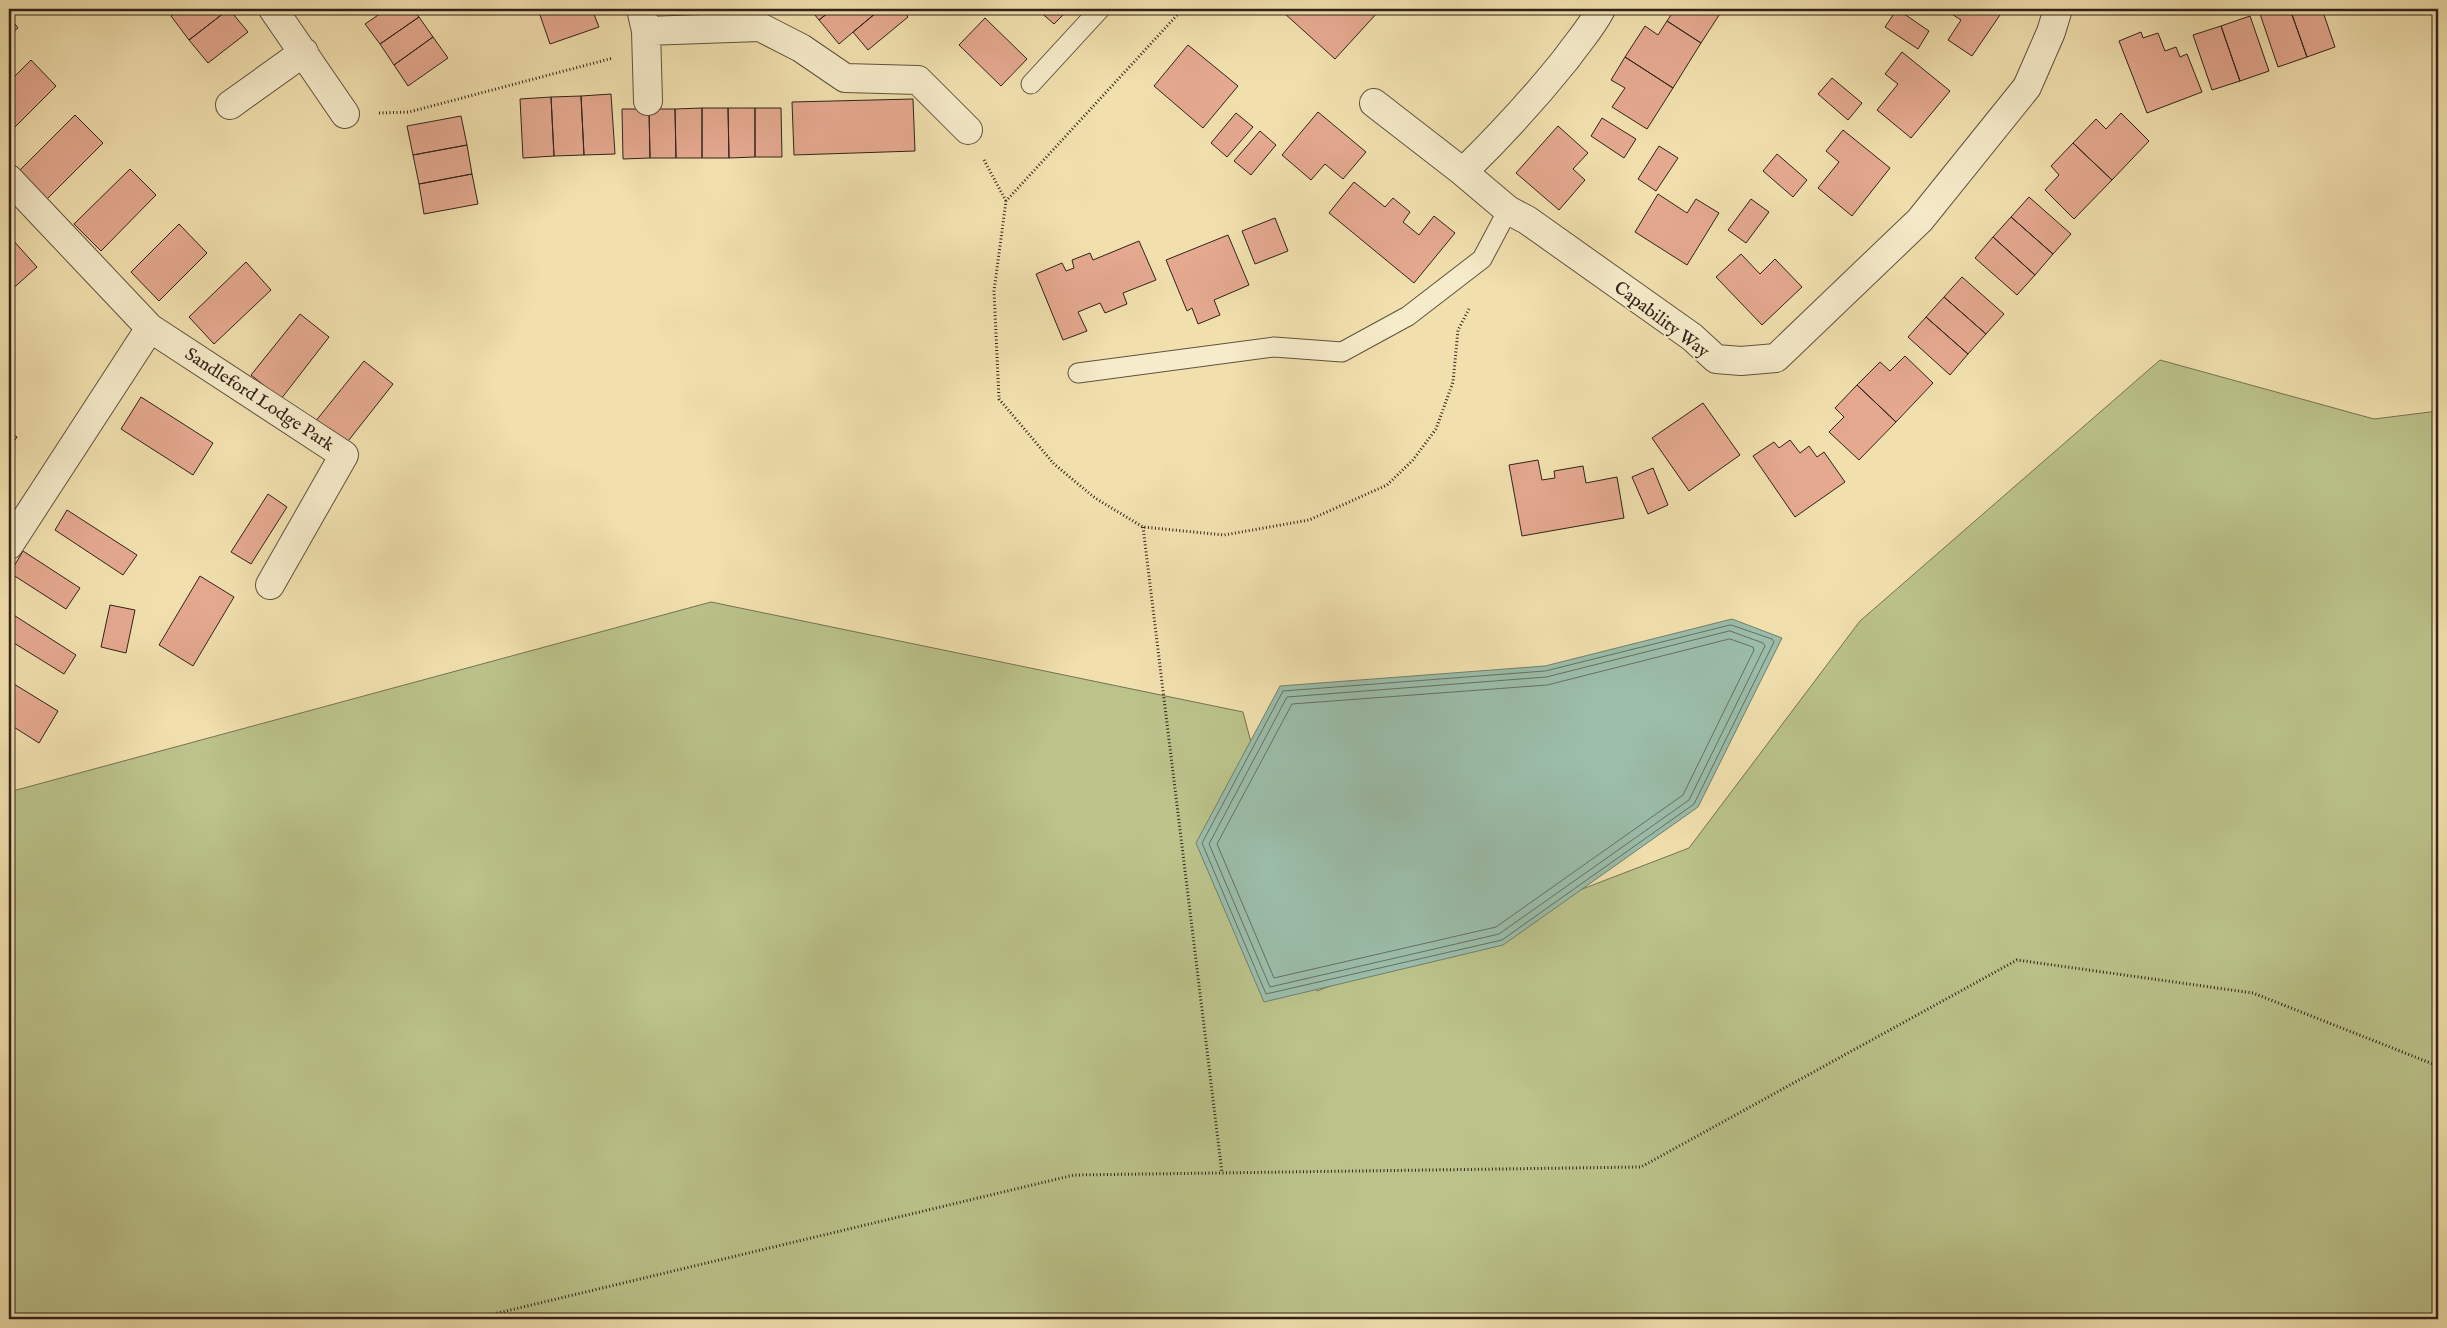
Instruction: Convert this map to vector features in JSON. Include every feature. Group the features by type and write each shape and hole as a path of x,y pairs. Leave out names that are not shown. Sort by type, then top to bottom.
{"street":[{"path":"273,9 345,114"},
{"path":"1463,172 1549,81 1594,22 1601,9"},
{"name":"Capability Way","path":"1374,104 1463,172 1508,210 1527,220 1680,329 1716,359 1741,361 1776,358 1926,213 2027,87 2051,32 2058,9"},
{"path":"648,101 644,20 760,27 801,48 845,78 918,80 968,130"},
{"path":"230,105 304,52"},
{"name":"Sandleford Lodge Park","path":"9,179 150,328 344,455 270,585"},
{"path":"9,544 150,328"}],"lane":[{"path":"1031,84 1100,9"},
{"path":"1078,373 1274,347 1342,352 1408,316 1482,259 1508,210"}],"path":[{"path":"1180,9 1179,13 1006,201 994,291 999,399 1054,464 1095,498 1143,527 1224,535 1309,520 1387,485 1414,460 1436,429 1453,382 1458,330 1472,304"},
{"path":"345,114 409,112 612,59 644,20"},
{"path":"968,130 1006,201"},
{"path":"1143,527 1222,1173"},
{"path":"473,1319 1074,1175 1641,1167 2017,960 2254,993 2438,1066"}],"green space":[{"path":"2160,360 2374,419 2438,411 2438,1319 9,1319 9,792 711,602 1243,712 1317,991 1689,848 1860,621"}],"water":[{"path":"1732,619 1782,638 1698,807 1503,945 1264,1002 1196,843 1280,686 1545,666"}],"building":[{"path":"180,9 229,9 189,40 171,16"},
{"path":"229,9 248,32 208,63 189,40"},
{"path":"387,9 413,9 419,17 380,44 365,24"},
{"path":"558,9 592,9 599,27 550,44 540,15"},
{"path":"810,9 833,9 819,20"},
{"path":"833,9 876,9 878,11 839,44 819,20"},
{"path":"881,9 902,9 908,17 868,50 853,32"},
{"path":"1037,9 1069,9 1054,24"},
{"path":"1288,9 1372,9 1377,13 1335,59 1284,13"},
{"path":"1675,9 1723,9 1701,43 1667,21"},
{"path":"1897,9 1929,31 1918,49 1885,27"},
{"path":"1944,9 2004,9 1972,56 1948,40 1961,20"},
{"path":"2266,9 2290,9 2307,57 2278,67 2259,11"},
{"path":"2290,9 2322,9 2335,47 2307,57"},
{"path":"9,16 18,28 9,35"},
{"path":"2250,16 2269,71 2240,81 2221,26"},
{"path":"419,17 433,37 394,65 380,44"},
{"path":"985,18 1027,59 1001,86 959,45"},
{"path":"1667,21 1701,43 1673,88 1625,57 1645,26 1658,35"},
{"path":"2221,26 2240,81 2212,90 2193,35"},
{"path":"2141,32 2143,38 2158,33 2165,51 2176,47 2180,57 2187,54 2202,92 2147,113 2119,41"},
{"path":"433,37 448,58 408,86 394,65"},
{"path":"1188,45 1238,86 1203,128 1154,86"},
{"path":"1902,52 1950,91 1911,138 1877,110 1898,84 1885,74"},
{"path":"1625,57 1673,88 1647,129 1612,107 1625,88 1611,80"},
{"path":"31,60 56,86 10,132 9,82"},
{"path":"1832,78 1862,103 1848,120 1818,94"},
{"path":"611,94 615,154 584,155 581,96"},
{"path":"581,96 584,155 554,156 551,97"},
{"path":"551,97 554,156 523,158 520,99"},
{"path":"913,99 915,151 794,155 792,102"},
{"path":"702,108 702,158 676,158 675,109"},
{"path":"702,108 728,108 729,158 702,158"},
{"path":"728,108 755,108 755,157 729,158"},
{"path":"755,108 781,108 782,157 755,157"},
{"path":"622,109 649,109 650,158 623,159"},
{"path":"649,109 675,109 676,158 650,158"},
{"path":"1318,112 1366,152 1343,179 1325,164 1311,180 1282,155"},
{"path":"1236,113 1253,127 1227,157 1211,143"},
{"path":"2121,113 2149,141 2112,180 2073,143 2096,119 2106,129"},
{"path":"75,115 103,143 44,202 16,174"},
{"path":"461,116 467,145 413,155 407,126"},
{"path":"1602,118 1636,139 1624,158 1591,136"},
{"path":"1558,126 1588,153 1573,169 1585,180 1559,210 1516,173"},
{"path":"1843,130 1890,168 1852,216 1818,188 1839,162 1826,151"},
{"path":"1260,131 1276,145 1251,175 1234,161"},
{"path":"2073,143 2112,180 2074,219 2045,190 2059,175 2051,166"},
{"path":"467,145 472,174 419,184 413,155"},
{"path":"1659,146 1678,158 1656,191 1638,179"},
{"path":"1777,154 1807,180 1793,197 1763,171"},
{"path":"130,169 156,195 101,251 74,224"},
{"path":"472,174 478,204 424,214 419,184"},
{"path":"1354,182 1385,207 1393,198 1410,212 1403,222 1419,235 1434,216 1455,233 1414,283 1329,213"},
{"path":"1658,194 1687,213 1696,199 1719,213 1687,265 1635,232"},
{"path":"2029,197 2071,234 2053,254 2011,217"},
{"path":"1751,199 1769,212 1746,243 1728,230"},
{"path":"2011,217 2053,254 2035,275 1993,237"},
{"path":"1275,218 1288,251 1255,264 1242,231"},
{"path":"179,224 207,253 159,301 131,272"},
{"path":"1228,235 1249,285 1214,300 1220,315 1198,324 1192,308 1187,311 1166,260"},
{"path":"1993,237 2035,275 2017,295 1975,258"},
{"path":"12,239 37,267 9,292 9,241"},
{"path":"1139,241 1156,280 1123,293 1127,304 1105,313 1100,303 1078,312 1087,331 1063,340 1036,274 1062,263 1066,271 1074,268 1072,260 1090,253 1093,260"},
{"path":"1741,254 1760,274 1775,259 1802,287 1762,325 1716,277"},
{"path":"246,262 271,290 214,344 189,317"},
{"path":"1962,277 2004,314 1986,334 1944,297"},
{"path":"1944,297 1986,334 1968,354 1926,317"},
{"path":"300,314 329,337 281,399 251,375"},
{"path":"1926,317 1968,354 1950,375 1908,337"},
{"path":"1905,356 1933,383 1896,422 1857,385 1880,362 1890,371"},
{"path":"364,361 393,384 345,445 315,422"},
{"path":"1857,385 1896,422 1859,460 1829,432 1844,417 1835,408"},
{"path":"141,397 213,443 193,475 121,429"},
{"path":"1703,403 1740,455 1689,491 1652,438"},
{"path":"9,431 17,437 9,449"},
{"path":"1790,440 1800,453 1809,446 1817,457 1824,452 1845,482 1795,517 1753,456 1774,442 1779,448"},
{"path":"1538,460 1542,480 1555,478 1554,471 1583,466 1586,483 1617,477 1624,518 1522,536 1509,465"},
{"path":"1653,468 1668,505 1648,514 1632,477"},
{"path":"268,494 287,507 251,564 231,552"},
{"path":"67,510 137,555 123,575 55,530"},
{"path":"23,551 80,588 66,609 10,573"},
{"path":"200,576 234,597 193,666 159,645"},
{"path":"110,605 135,610 126,653 101,647"},
{"path":"9,612 76,655 64,674 9,640"},
{"path":"9,681 58,711 39,743 9,724"}]}
